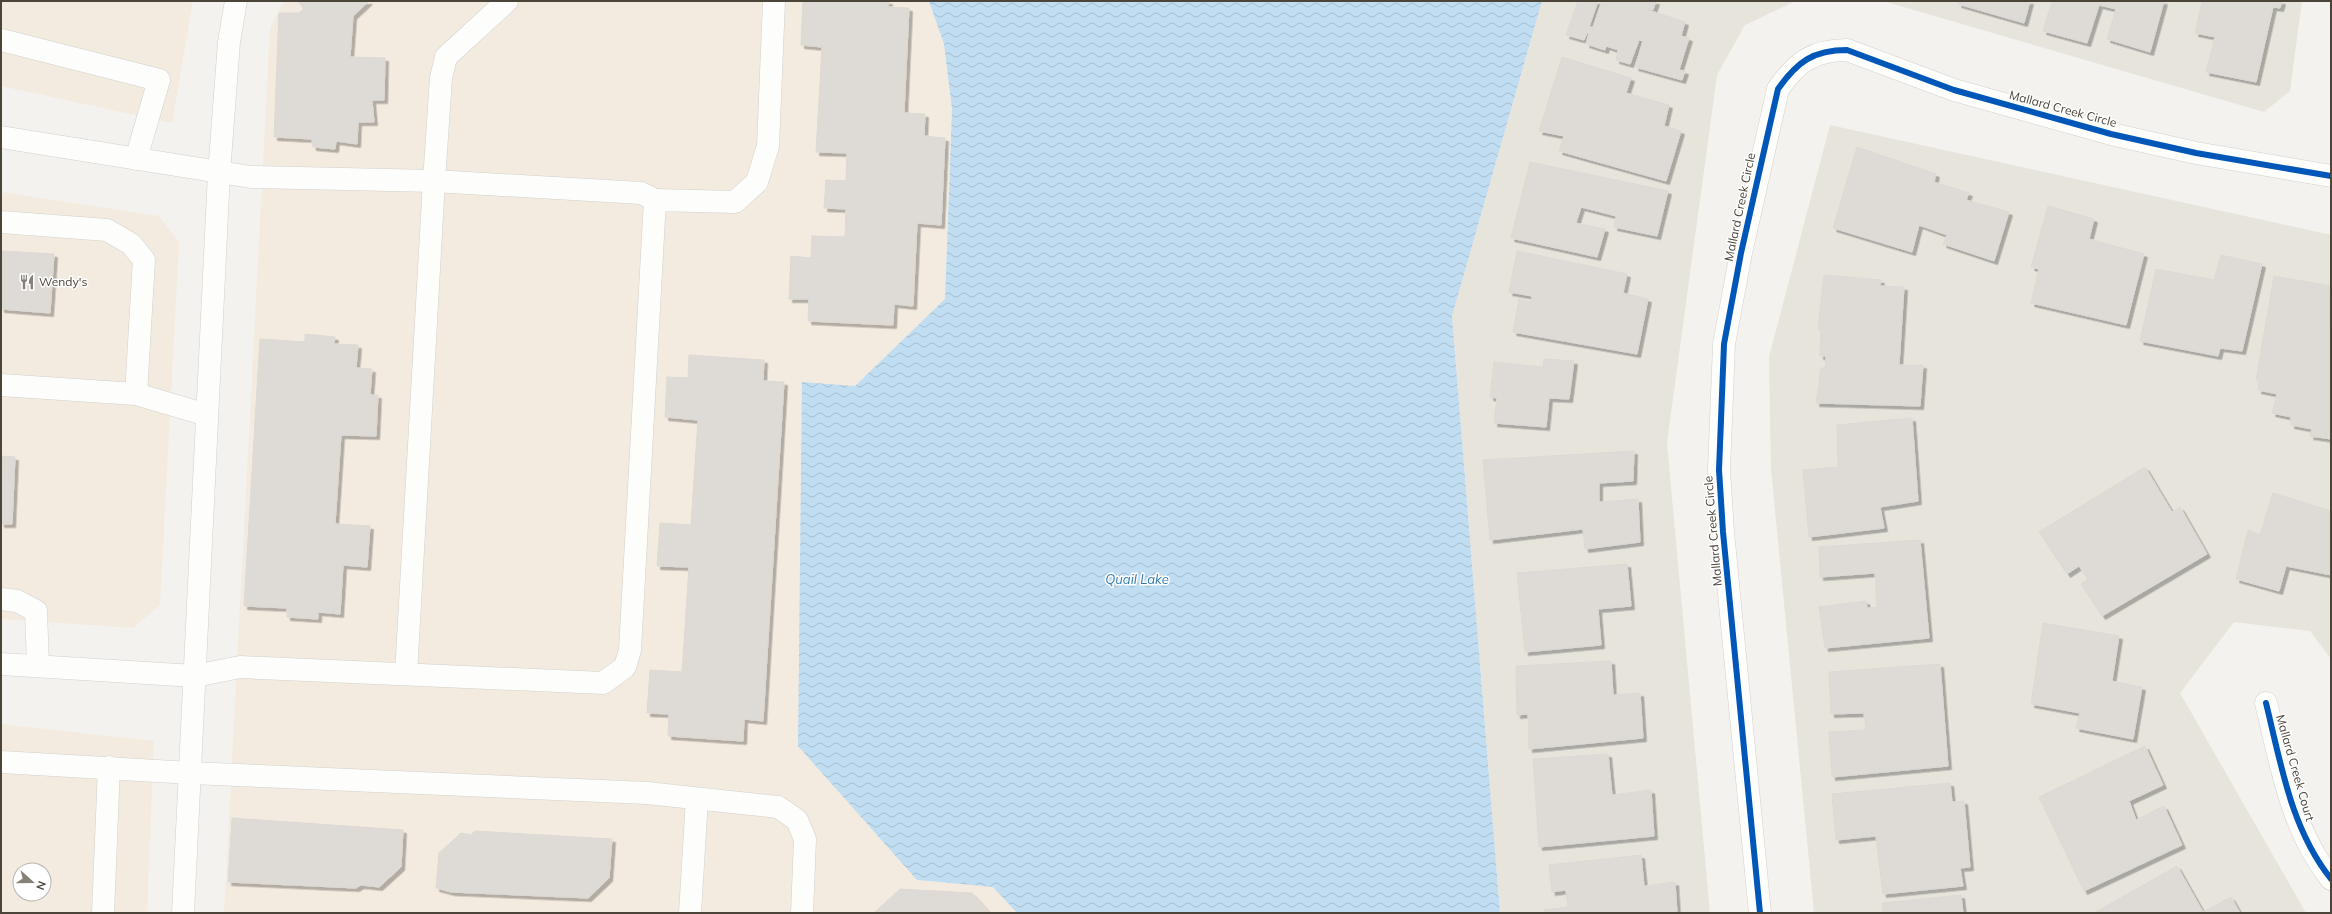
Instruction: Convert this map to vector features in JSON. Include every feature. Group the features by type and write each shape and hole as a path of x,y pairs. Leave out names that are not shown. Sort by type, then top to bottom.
{"street":[{"path":"183,913 196,676 219,173 229,42 236,1"},
{"path":"406,674 441,78 446,56 507,1"},
{"path":"1,137 136,160 251,177 434,181 641,193 655,200 735,202 758,182 768,146 774,1"},
{"path":"1,40 159,80 136,160"},
{"name":"Mallard Creek Circle","path":"1760,913 1723,532 1719,470 1723,352 1741,253 1778,89 1791,70 1808,57 1831,50 1847,50 1954,90 2111,134 2196,153 2331,176"},
{"path":"1,664 196,676 240,667 603,683 626,667 630,642 655,200"},
{"path":"1,222 107,230 131,244 144,260 136,394"},
{"path":"1,385 136,394 207,415"},
{"path":"1,599 17,601 36,611 38,666"},
{"name":"Mallard Creek Court","path":"2266,704 2290,800 2304,835 2331,879"},
{"path":"1,762 109,767 191,773 647,793 778,808 797,820 805,839 802,913"},
{"path":"102,913 109,767"},
{"path":"690,913 697,799"}],"shaded area":[{"path":"1,1 193,1 172,123 1,86"},
{"path":"284,1 929,1 944,44 952,109 945,299 855,386 802,382 917,880 994,887 1017,913 224,913 270,28"},
{"path":"1542,1 1796,1 1745,25 1717,75 1667,443 1710,913 1500,913 1452,316"},
{"path":"1883,1 2302,1 2290,91 2264,112"},
{"path":"1830,125 2331,235 2331,659 2310,631 2234,622 2180,693 2306,913 1814,913 1771,469 1769,357"},
{"path":"1,192 159,216 179,242 160,605 133,628 1,619"},
{"path":"1,724 154,741 147,913 1,913"}],"water":[{"name":"Quail Lake","path":"929,1 1542,1 1452,316 1500,913 1017,913 993,887 917,880 798,746 802,382 855,386 945,299 952,109 944,44"}],"building":[{"path":"298,1 369,1 353,16 350,57 385,58 384,100 372,100 374,122 358,122 357,144 336,141 335,149 313,147 312,139 274,137 279,13 299,13 304,9"},
{"path":"803,1 889,1 888,7 909,8 904,113 925,114 924,136 945,138 941,225 917,223 913,306 894,304 893,325 808,321 809,299 789,299 791,256 811,258 812,236 845,237 846,209 824,208 826,180 846,181 847,153 816,152 822,47 801,45"},
{"path":"1578,1 1598,1 1589,27 1593,27 1602,1 1656,1 1653,10 1648,10 1685,22 1681,36 1689,38 1679,70 1685,71 1682,80 1635,67 1643,41 1639,40 1630,64 1616,60 1618,50 1606,46 1605,50 1586,44 1589,33 1587,33 1584,40 1566,35"},
{"path":"1959,1 2030,1 2024,23 1958,4"},
{"path":"2052,1 2164,1 2150,52 2107,39 2116,9 2099,5 2087,43 2043,31"},
{"path":"2202,1 2282,1 2280,8 2273,7 2256,82 2206,72 2215,37 2195,33"},
{"path":"1562,57 1631,78 1626,93 1669,105 1664,126 1681,131 1666,181 1559,151 1564,136 1539,131"},
{"path":"1857,147 1936,174 1934,182 1969,193 1966,200 2009,212 1994,261 1943,244 1947,235 1919,225 1912,252 1833,228"},
{"path":"1530,162 1668,191 1657,236 1614,227 1616,216 1581,207 1576,223 1605,229 1597,257 1511,238"},
{"path":"2048,206 2094,219 2089,239 2144,254 2126,325 2031,303 2039,269 2031,267"},
{"name":"Wendy's","path":"1,251 54,254 50,313 1,309"},
{"path":"1517,251 1627,274 1623,293 1648,299 1637,354 1513,332 1519,299 1531,302 1532,296 1509,292"},
{"path":"2221,255 2262,264 2242,351 2220,348 2218,356 2140,341 2156,269 2214,280"},
{"path":"1824,275 1881,280 1880,286 1904,287 1899,365 1923,365 1920,406 1816,403 1821,368 1825,368 1826,356 1820,356 1821,329 1818,329"},
{"path":"2274,276 2331,286 2329,320 2331,321 2331,439 2310,436 2312,429 2291,425 2291,417 2272,413 2277,394 2258,390 2259,380 2256,380"},
{"path":"305,334 335,337 334,344 358,345 356,368 372,369 370,395 378,395 376,436 341,435 335,524 370,526 367,567 343,565 340,614 318,612 318,619 287,617 287,608 244,606 260,339 305,342"},
{"path":"689,355 764,360 763,381 784,382 763,721 744,719 743,741 668,736 669,714 647,713 650,670 682,672 689,567 657,566 660,523 691,525 698,420 665,417 667,377 688,378"},
{"path":"1544,359 1574,361 1569,399 1549,398 1546,427 1494,423 1497,398 1490,397 1494,362 1543,367"},
{"path":"1912,418 1918,501 1880,507 1884,528 1809,537 1803,470 1838,467 1837,425"},
{"path":"1634,451 1633,481 1599,483 1599,502 1638,499 1640,542 1585,549 1583,529 1490,540 1483,460"},
{"path":"1,456 15,457 12,524 1,524"},
{"path":"2145,467 2172,512 2180,507 2207,554 2102,616 2081,584 2088,579 2079,566 2067,574 2039,532"},
{"path":"2273,493 2331,511 2331,575 2286,566 2279,591 2236,579 2248,530 2260,535"},
{"path":"1920,540 1929,638 1825,648 1819,607 1866,601 1867,608 1877,607 1875,573 1820,577 1819,547"},
{"path":"1627,564 1631,606 1598,609 1601,645 1525,652 1517,573"},
{"path":"2043,623 2119,636 2112,681 2142,687 2133,739 2076,728 2080,713 2031,704"},
{"path":"1611,661 1613,695 1640,693 1643,738 1529,749 1528,714 1517,715 1516,666"},
{"path":"1940,664 1948,766 1832,777 1829,732 1866,730 1864,713 1831,714 1829,672"},
{"path":"2145,746 2163,785 2129,801 2136,820 2164,806 2182,845 2084,891 2039,797"},
{"path":"1608,754 1612,795 1651,790 1654,836 1539,847 1533,759"},
{"path":"1950,783 1952,802 1964,801 1970,867 1960,868 1963,886 1883,894 1876,836 1836,840 1832,794"},
{"path":"232,818 403,830 401,867 379,887 361,885 356,888 228,882"},
{"path":"475,831 612,839 609,878 588,898 451,892 436,888 439,853 461,833 471,835"},
{"path":"1641,855 1644,886 1675,882 1677,913 1544,913 1544,910 1568,907 1566,890 1552,892 1549,865"},
{"path":"2177,866 2203,912 2231,897 2240,913 2094,913"},
{"path":"900,889 972,893 990,913 874,913"},
{"path":"1961,895 1963,913 1883,913 1882,903"}],"cycle path":[{"path":"1760,913 1723,532 1719,470 1724,344 1741,253 1778,89 1792,72 1807,59 1825,52 1847,50 1954,90 2111,134 2196,153 2331,176"},
{"path":"2266,703 2289,795 2297,817 2317,860 2331,879"}],"place":[{"name":"Wendy's","path":"27,282"}]}
